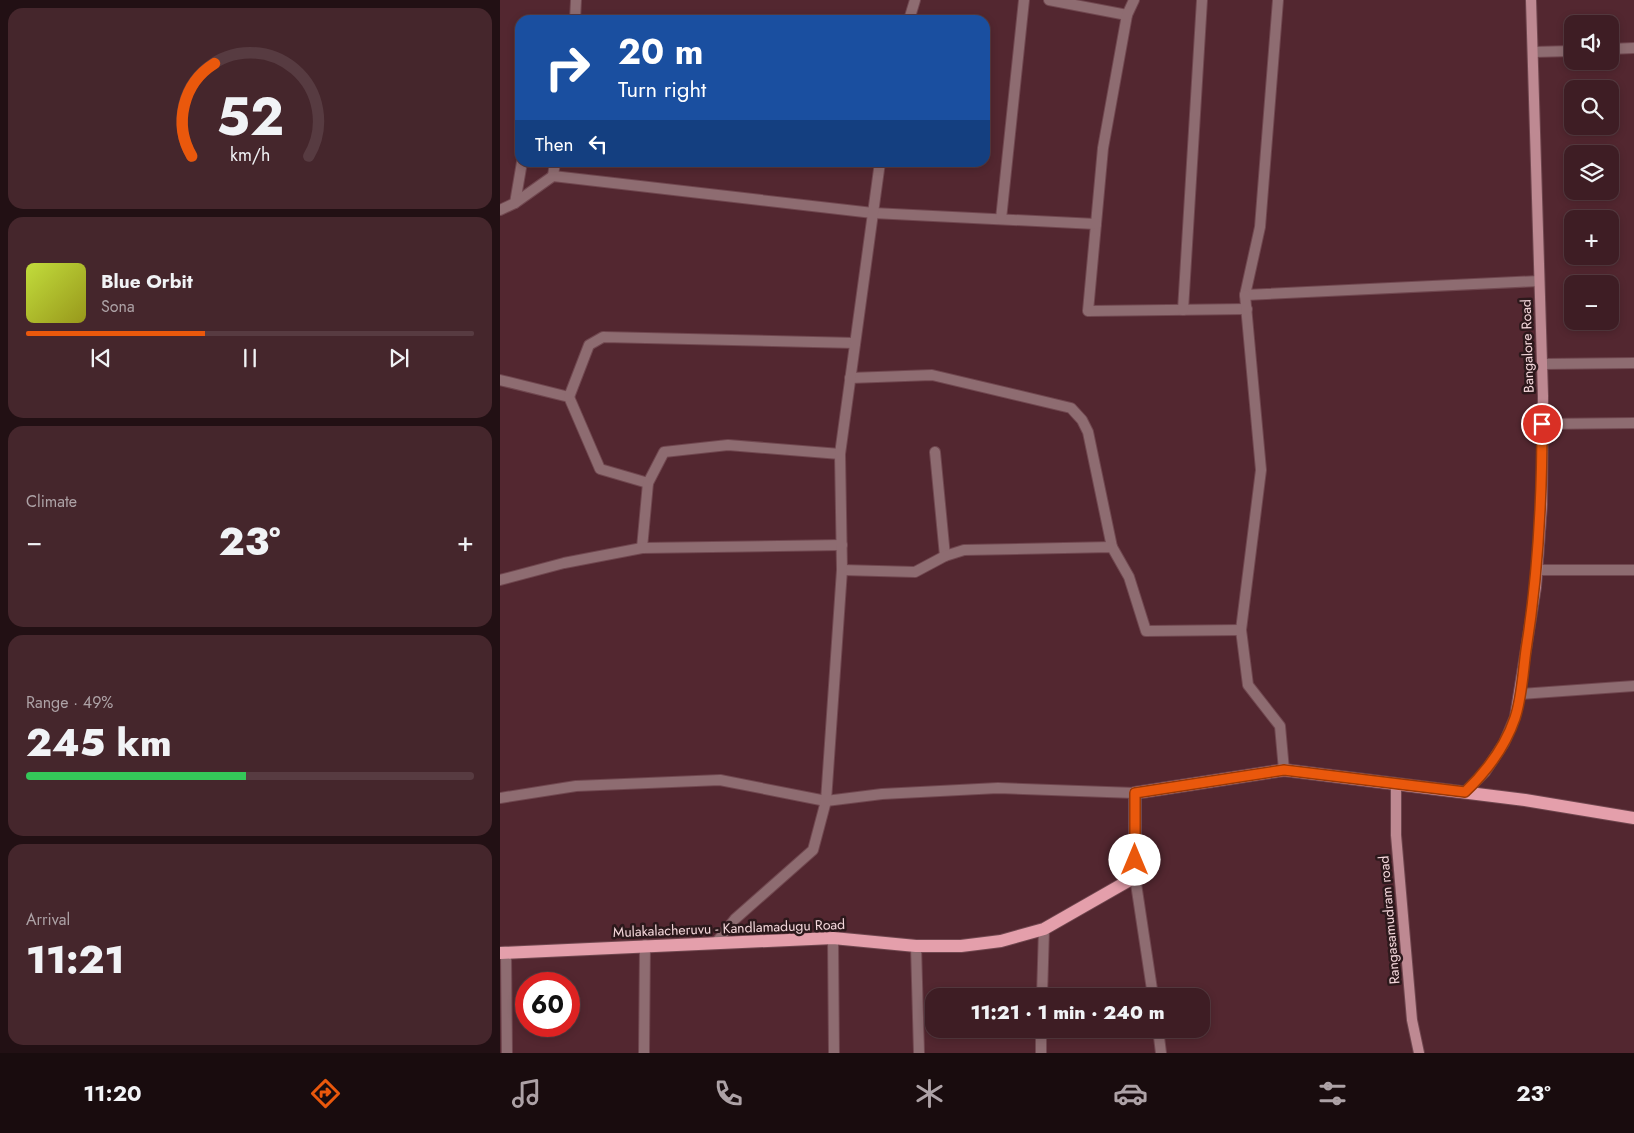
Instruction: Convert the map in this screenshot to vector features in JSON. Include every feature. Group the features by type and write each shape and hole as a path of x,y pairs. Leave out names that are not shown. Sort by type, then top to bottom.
{"main road":[{"name":"Bangalore Road","path":"1465,792 1485,772 1504,744 1515,717 1520,694 1537,570 1542,504 1542,364 1531,0"},
{"path":"1135,877 1135,793 1284,770 1465,792 1634,818"},
{"name":"Rangasamudram road","path":"1396,784 1398,854 1412,1020 1419,1053"},
{"name":"Mulakalacheruvu - Kandlamadugu Road","path":"503,953 645,945 715,944 833,938 916,946 961,946 1001,942 1044,929 1135,877"}],"street":[{"path":"575,15 576,0"},
{"path":"910,15 915,0"},
{"path":"1001,219 1024,0"},
{"path":"1048,0 1127,15"},
{"path":"1134,0 1127,15 1103,148 1088,311 1247,309"},
{"path":"1183,310 1202,0"},
{"path":"1278,0 1260,227 1245,295 1261,470 1241,630 1248,685 1280,726 1284,770"},
{"path":"1619,49 1634,48"},
{"path":"1533,52 1564,51"},
{"path":"516,203 521,167"},
{"path":"500,210 516,203 552,176 554,167"},
{"path":"715,944 735,919 813,850 826,801 842,570 840,454 879,167"},
{"path":"552,176 873,213 1096,224"},
{"path":"1245,295 1539,281"},
{"path":"648,483 600,469 570,397 589,345 603,337 855,343"},
{"path":"1542,364 1634,363"},
{"path":"850,378 932,375 1071,408 1082,420 1088,432 1112,547 1129,577 1146,631 1241,630"},
{"path":"500,380 570,397"},
{"path":"1542,424 1634,423"},
{"path":"642,548 648,483 664,452 728,445 840,454"},
{"path":"935,452 945,556"},
{"path":"500,580 564,563 642,548 842,545"},
{"path":"842,570 915,572 945,556 964,550 1112,547"},
{"path":"1537,570 1634,570"},
{"path":"1520,694 1634,686"},
{"path":"500,798 576,786 720,780 826,801 882,794 998,788 1135,793"},
{"path":"1135,877 1152,988"},
{"path":"1042,988 1044,929"},
{"path":"833,938 834,1053"},
{"path":"644,1053 645,945"},
{"path":"916,946 919,1053"},
{"path":"503,953 507,1053"},
{"path":"1041,1038 1041,1053"},
{"path":"1159,1038 1161,1053"}],"route":[{"path":"1135,860 1135,793 1284,770 1465,792 1485,772 1504,744 1515,717 1520,694 1536,586 1542,504 1542,424"}]}
